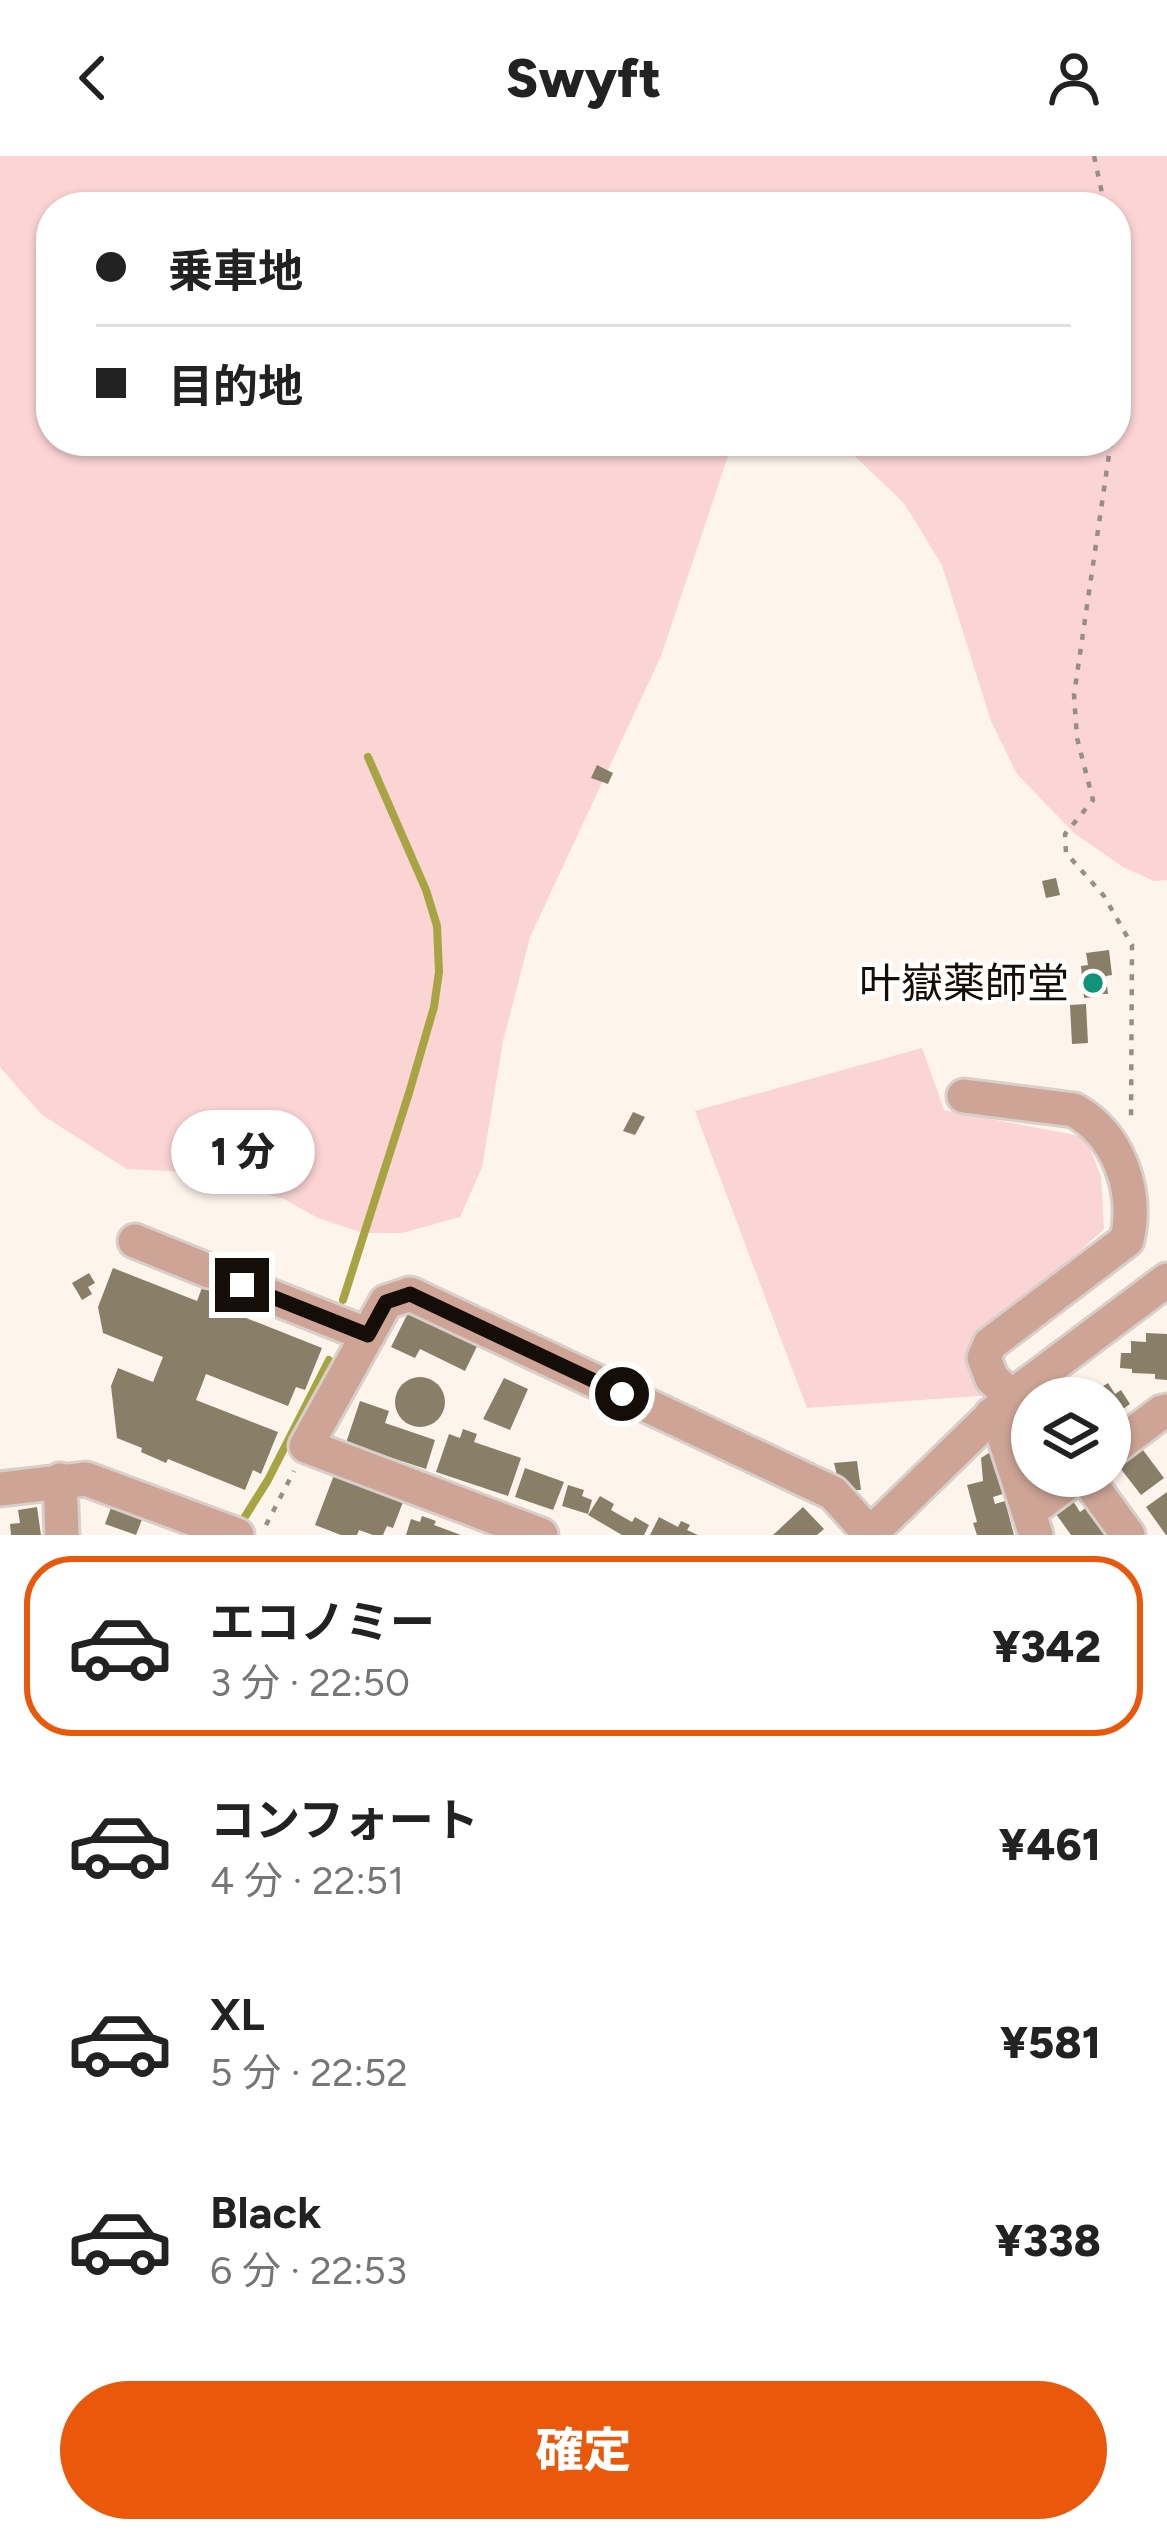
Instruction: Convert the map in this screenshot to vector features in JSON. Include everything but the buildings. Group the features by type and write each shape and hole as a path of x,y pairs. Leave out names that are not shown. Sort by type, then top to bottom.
{"street":[{"path":"964,1096 1074,1110 1088,1118 1115,1148 1123,1166 1130,1224 1127,1240 990,1344 984,1358 1033,1523 1060,1497"},
{"path":"135,1241 209,1271"},
{"path":"541,1535 306,1446 386,1302 410,1294 833,1493 870,1535 1001,1405 1167,1280"},
{"path":"242,1285 368,1335"},
{"path":"1131,1435 1167,1411"},
{"path":"0,1489 86,1478 237,1535"},
{"path":"60,1480 62,1535"},
{"path":"1098,1497 1128,1535"}],"path":[{"path":"1094,156 1102,192"},
{"path":"1110,456 1074,695 1077,738 1094,800 1065,835 1066,853 1104,896 1132,945 1131,1128 1115,1148"},
{"path":"260,1535 306,1446"}],"shaded area":[{"path":"0,156 1167,156 1167,880 1154,881 1123,867 1074,833 1017,774 991,721 942,565 904,503 855,456 1131,456 1131,192 36,192 36,456 728,456 661,656 530,937 503,1041 482,1167 460,1217 402,1233 363,1233 318,1218 284,1199 188,1172 127,1169 42,1115 0,1067"},
{"path":"922,1048 944,1110 1085,1137 1101,1176 1104,1229 973,1347 969,1367 992,1395 807,1408 695,1111"}],"waterway":[{"path":"343,1300 409,1093 439,972 437,926 426,890 368,757"},
{"path":"241,1523 329,1360"}],"place":[{"name":"叶嶽薬師堂","path":"1093,983"}],"route":[{"path":"242,1285 368,1335 386,1302 410,1294 622,1394"}]}
